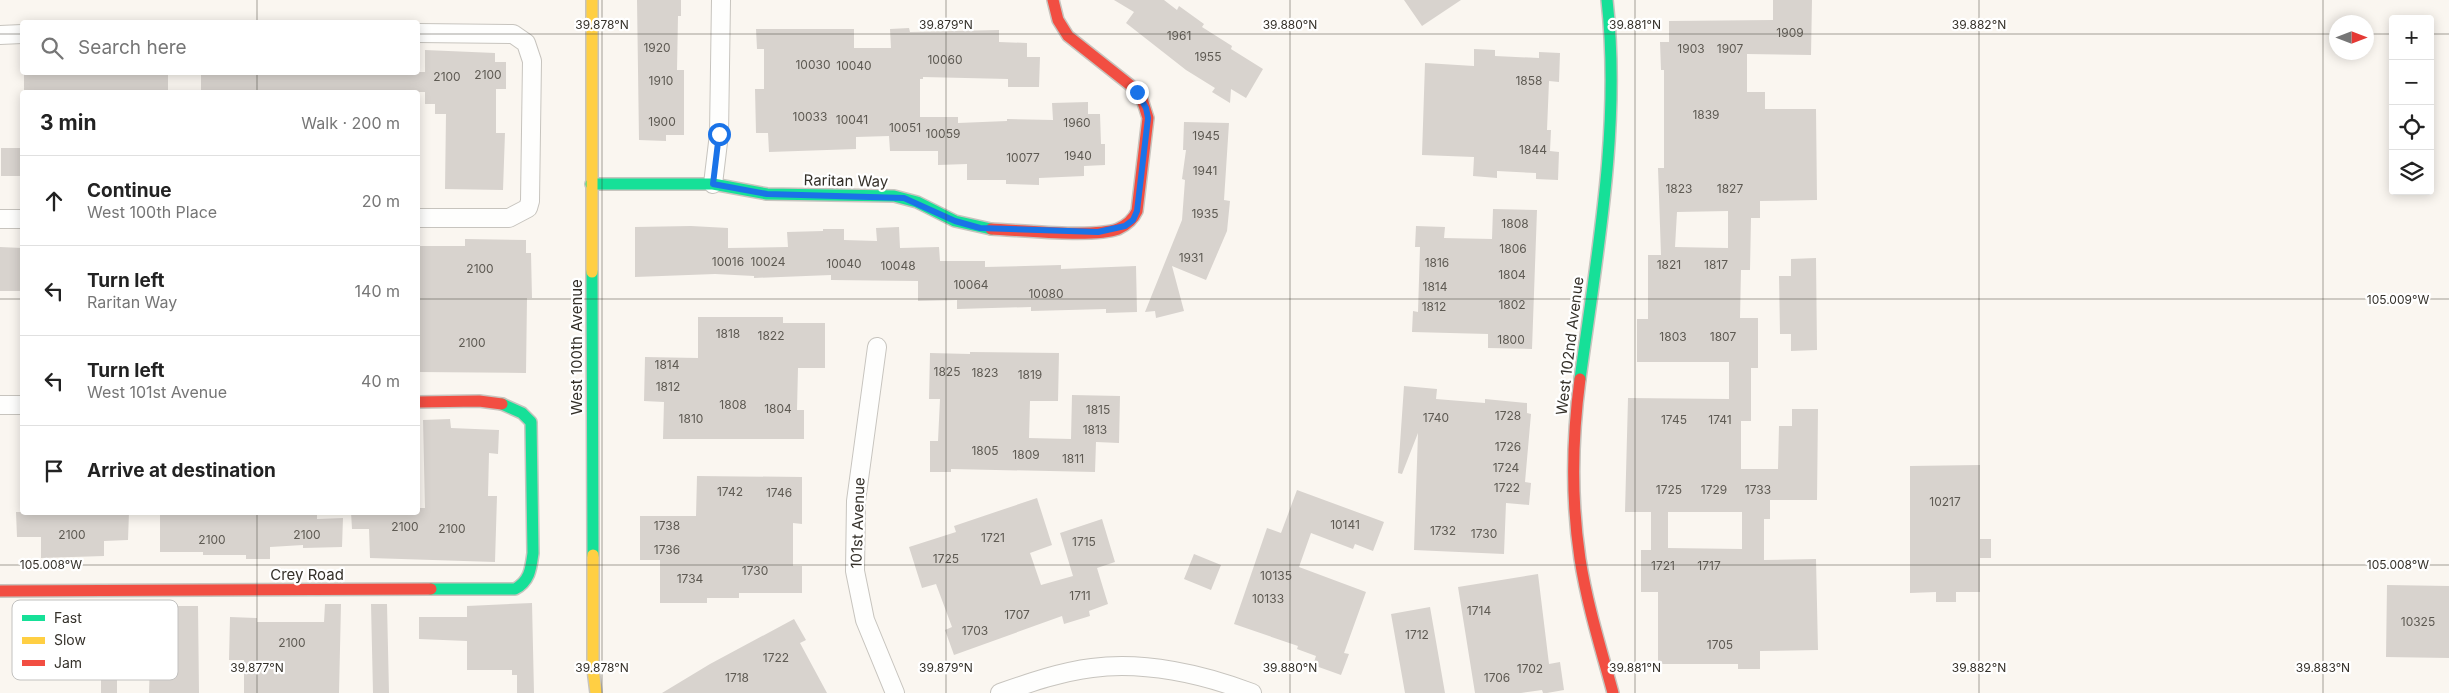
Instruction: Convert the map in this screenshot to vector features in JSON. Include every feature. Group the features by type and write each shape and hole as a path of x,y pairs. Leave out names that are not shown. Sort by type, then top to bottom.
{"street":[{"name":"West 100th Avenue","path":"592,0 593,669 596,693"},
{"path":"713,184 719,134 721,0"},
{"name":"Raritan Way","path":"591,184 713,184 767,194 904,198 955,221 980,228 1098,232 1125,226 1133,220 1137,211 1148,118 1146,108 1137,92 1128,82 1075,45 1061,30 1053,10 1053,0"},
{"name":"West 102nd Avenue","path":"1607,0 1612,44 1609,149 1576,412 1573,482 1580,558 1593,621 1613,693"},
{"path":"420,33 504,33 521,38 530,50 532,61 530,201 528,208 509,218 420,218"},
{"path":"0,34 20,34"},
{"path":"0,219 20,219"},
{"name":"101st Avenue","path":"878,347 856,501 855,571 865,620 895,693"},
{"name":"Crey Road","path":"0,591 515,589 527,580 531,572 533,553 531,422 526,414 516,407 498,403 420,402"},
{"path":"0,405 20,405"},
{"path":"1000,693 1092,668 1130,667 1217,681 1252,693"}],"building":[{"path":"637,0 681,0 681,16 678,16 677,70 684,70 684,135 666,135 666,141 639,140"},
{"path":"1114,0 1164,0 1177,10 1179,6 1204,24 1202,27 1232,46 1231,49 1263,69 1246,98 1231,89 1230,103 1212,92 1215,88 1186,70 1126,23 1134,12"},
{"path":"1404,0 1461,0 1422,26"},
{"path":"1773,0 1812,0 1811,55 1747,54 1747,92 1765,92 1765,109 1816,109 1817,200 1760,201 1760,218 1751,218 1750,270 1741,270 1740,318 1758,318 1758,368 1751,368 1751,421 1741,421 1741,469 1778,469 1779,426 1792,426 1792,409 1818,409 1817,500 1770,500 1770,519 1764,519 1764,560 1816,559 1818,650 1760,651 1760,669 1738,669 1738,664 1658,664 1658,592 1641,592 1641,550 1651,550 1651,512 1625,512 1628,398 1729,399 1729,362 1637,362 1637,319 1648,319 1648,255 1661,255 1658,168 1664,168 1664,70 1661,70 1660,42 1669,42 1669,21 1773,20","holes":["1728,211 1728,248 1675,247 1677,212","1668,512 1742,512 1742,549 1668,548"]},
{"path":"909,28 910,32 999,30 999,42 1027,43 1027,57 1040,57 1039,87 1008,87 1008,79 923,77 923,79 920,79 920,117 958,117 958,123 1007,121 1007,119 1053,120 1052,103 1088,102 1088,114 1100,114 1101,144 1105,144 1105,165 1084,166 1084,176 1039,178 1039,185 1006,184 1006,180 967,180 967,164 938,165 938,151 890,151 889,136 856,137 856,149 769,152 768,133 756,133 755,89 764,89 764,49 757,49 756,29 854,29 854,48 891,48 890,29"},
{"path":"1474,49 1495,50 1495,56 1539,58 1539,52 1560,53 1559,82 1549,81 1547,130 1551,130 1550,151 1559,152 1558,180 1536,179 1536,173 1497,171 1497,178 1473,176 1474,157 1422,155 1425,63 1474,66"},
{"path":"425,50 495,53 495,62 506,62 506,89 496,89 496,133 505,133 503,190 445,189 446,114 435,114 435,104 425,104 425,92 420,92 420,90 201,90 201,75 420,75 420,72 425,72"},
{"path":"24,75 168,75 168,90 24,90"},
{"path":"1184,122 1229,123 1224,200 1230,201 1227,231 1206,280 1172,266 1184,311 1156,318 1155,311 1145,312 1182,220 1185,180 1182,179 1186,150 1183,150"},
{"path":"1,148 20,148 20,176 1,176"},
{"path":"1493,209 1537,210 1532,349 1488,348 1488,334 1412,332 1413,311 1418,312 1420,247 1415,247 1416,226 1445,227 1444,238 1492,239"},
{"path":"691,226 728,228 728,248 788,247 787,232 823,231 823,229 844,229 844,240 877,241 876,228 899,227 900,248 939,247 940,261 985,261 985,267 1061,265 1061,269 1136,266 1137,312 1106,313 1106,309 1031,311 1031,307 957,309 957,300 918,301 918,281 831,280 831,275 754,278 754,276 715,274 635,277 635,227"},
{"path":"465,239 526,240 526,253 531,253 532,298 527,298 526,373 420,372 420,246 465,246"},
{"path":"0,247 20,248 20,291 0,291"},
{"path":"1816,258 1817,350 1791,351 1791,334 1780,334 1779,276 1791,276 1791,259"},
{"path":"698,317 783,317 783,323 825,323 825,368 798,368 797,410 804,410 804,439 663,439 664,402 644,401 645,357 698,358"},
{"path":"970,352 1059,353 1058,401 1030,401 1029,438 1071,439 1072,395 1120,396 1119,443 1096,442 1095,472 951,469 951,472 930,472 930,441 938,441 940,399 929,399 930,353 970,354"},
{"path":"1404,386 1437,389 1436,399 1485,403 1485,399 1527,403 1527,413 1531,414 1525,482 1531,483 1529,505 1506,503 1504,554 1414,550 1418,433 1402,474 1398,473"},
{"path":"450,419 451,428 499,430 498,454 489,453 488,496 497,496 495,562 370,558 369,529 352,529 351,515 420,515 420,508 425,508 423,420"},
{"path":"1980,465 1980,539 1991,539 1991,558 1980,558 1980,592 1956,592 1956,602 1936,602 1936,592 1910,593 1910,466"},
{"path":"697,476 802,477 802,524 793,523 793,566 802,566 802,593 739,593 739,598 707,598 707,603 660,603 660,560 640,560 640,516 696,516"},
{"path":"1297,490 1384,522 1373,551 1355,544 1353,549 1311,533 1299,567 1366,592 1344,653 1349,654 1341,675 1313,665 1316,656 1297,649 1298,646 1234,624 1267,528 1281,533"},
{"path":"1037,498 1052,545 1030,553 1041,585 1073,576 1060,533 1102,519 1115,562 1097,568 1108,604 1089,611 1090,616 1064,624 1062,616 954,655 945,630 952,627 936,584 922,588 909,547 956,532 954,526"},
{"path":"16,512 20,512 20,515 129,515 128,540 104,541 104,556 41,558 41,537 17,537"},
{"path":"160,515 317,515 317,519 343,518 342,547 303,548 303,545 270,547 270,559 246,559 246,555 203,555 203,552 160,552"},
{"path":"1194,554 1221,565 1211,590 1184,579"},
{"path":"1538,574 1549,664 1560,662 1564,690 1547,693 1543,693 1542,690 1521,693 1475,693 1458,587"},
{"path":"2387,585 2449,586 2449,658 2386,657"},
{"path":"532,603 534,693 517,693 517,675 512,675 512,670 467,670 467,641 419,639 419,617 467,617 467,606"},
{"path":"325,604 341,604 339,693 244,693 244,660 229,660 230,617 257,618 257,622 324,622"},
{"path":"371,604 387,604 389,693 373,693"},
{"path":"178,606 198,606 199,693 149,693 149,680 178,680"},
{"path":"1430,607 1445,693 1405,693 1391,614"},
{"path":"794,619 806,640 800,643 827,693 662,693 710,664"},
{"path":"101,680 117,680 117,693 101,693"}],"traffic: fast":[{"path":"1580,379 1600,237 1609,142 1611,47 1607,0"},
{"path":"591,184 713,184 767,194 894,196 917,202 955,221 991,229"},
{"path":"592,272 593,555"},
{"path":"431,589 515,589 524,582 529,574 533,553 531,422 522,413 502,404"}],"traffic: slow":[{"path":"592,0 592,272"},
{"path":"593,555 593,669 596,693"}],"traffic: jam":[{"path":"991,229 1075,233 1107,232 1127,224 1137,211 1148,118 1142,99 1130,85 1068,36 1058,20 1053,0"},
{"path":"1580,379 1574,446 1574,492 1577,536 1586,593 1613,693"},
{"path":"420,402 479,401 502,404"},
{"path":"0,591 431,589"}],"route":[{"path":"719,134 713,184 767,194 894,196 917,202 955,221 980,228 1098,232 1125,226 1133,220 1137,211 1148,118 1146,108 1137,92"}]}
